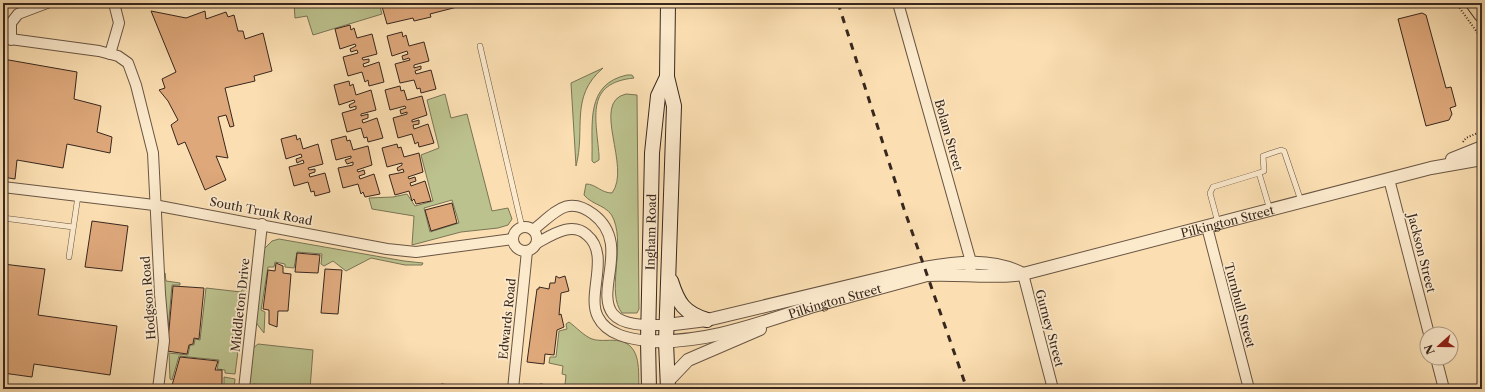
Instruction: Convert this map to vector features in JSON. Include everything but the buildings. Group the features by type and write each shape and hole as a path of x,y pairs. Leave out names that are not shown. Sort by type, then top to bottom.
{"main road":[{"name":"Ingham Road","path":"668,3 667,77 674,106 666,325 668,385"},
{"path":"1474,3 1482,14"},
{"name":"Ingham Road","path":"649,389 648,341 652,153 658,96 667,77"},
{"path":"668,271 679,303 692,313 707,320"}],"street":[{"path":"7,39 11,23 18,14 47,3"},
{"path":"110,54 119,23 114,3"},
{"name":"Bolam Street","path":"898,3 971,262 970,275"},
{"name":"Hodgson Road","path":"7,39 99,51 118,56 128,63 136,85 153,153 154,205 164,341 158,389"},
{"name":"Pilkington Street","path":"1431,168 1482,147"},
{"name":"Pilkington Street","path":"648,341 688,341 714,336 927,275 1004,277 1023,274 1431,168 1482,159"},
{"name":"Jackson Street","path":"1390,179 1427,326"},
{"name":"South Trunk Road","path":"3,187 154,205 262,224 387,249 416,252 513,239"},
{"name":"Pilkington Street","path":"533,230 559,209 570,205 577,205 598,218 608,232 611,242 609,293 611,310 621,320 649,325 666,325 707,320 924,268 971,262 1008,266 1023,274"},
{"name":"Middleton Drive","path":"244,389 262,224"},
{"path":"537,243 536,233 533,230 522,227 516,231 513,239 515,246 518,249 527,251 535,247 537,243 564,230 572,229 585,233 592,239 596,244 598,253 595,308 597,317 612,331 621,336 648,341"},
{"name":"Turnbull Street","path":"1207,227 1249,389"},
{"name":"Edwards Road","path":"513,389 527,251"},
{"name":"Gurney Street","path":"1023,274 1053,389"},
{"path":"668,385 688,360 816,306"},
{"path":"1438,366 1444,389"}],"lane":[{"path":"480,46 522,227"},
{"path":"1219,224 1210,193 1213,187 1264,171 1263,156 1281,150 1284,151 1301,202"},
{"path":"1259,173 1270,211"},
{"path":"69,258 78,196"},
{"path":"3,218 73,227"}],"path":[{"path":"1456,3 1482,40"},
{"path":"1464,140 1482,131"}],"green space":[{"path":"294,3 379,3 382,14 313,35 307,16 295,18"},
{"path":"603,68 592,79 582,102 580,114 579,152 576,166 571,83"},
{"path":"627,75 632,75 634,78 618,81 607,87 597,104 596,128 599,160 594,163 592,161 592,119 598,96 604,87 613,80"},
{"path":"445,94 451,118 467,114 492,211 508,208 512,219 508,225 498,228 461,232 412,245 414,216 372,209 369,198 393,197 407,194 415,206 433,201 421,155 439,148 427,100","holes":["452,200 459,223 430,232 424,208"]},
{"path":"626,94 637,95 639,309 637,313 622,313 618,304 615,282 618,244 617,232 612,215 605,208 588,199 584,195 586,184 593,185 605,192 612,193 617,182 618,168 611,122 611,109 616,99"},
{"path":"279,239 423,263 422,265 405,265 371,258 346,271 333,261 324,266 321,264 322,254 297,252 294,268 285,267 285,264 275,262 274,267 268,267 261,310 265,312 264,333 255,319 264,249 272,241"},
{"path":"165,273 166,281 180,283 180,285 172,285 167,341 164,283"},
{"path":"244,287 246,291 235,374 225,373 225,370 217,369 219,360 179,356 172,380 170,379 169,353 188,355 190,345 194,345 195,339 200,340 206,288 241,292"},
{"path":"569,322 589,338 620,341 632,348 637,360 639,389 523,389 523,384 565,385 566,375 562,374 563,366 549,363 550,357 556,357 559,331 567,329 566,324"},
{"path":"258,344 313,350 310,389 253,384 253,389 248,389 252,349"},
{"path":"224,377 235,379 234,389 224,389"}],"railway":[{"path":"838,3 904,209 967,389"}]}
